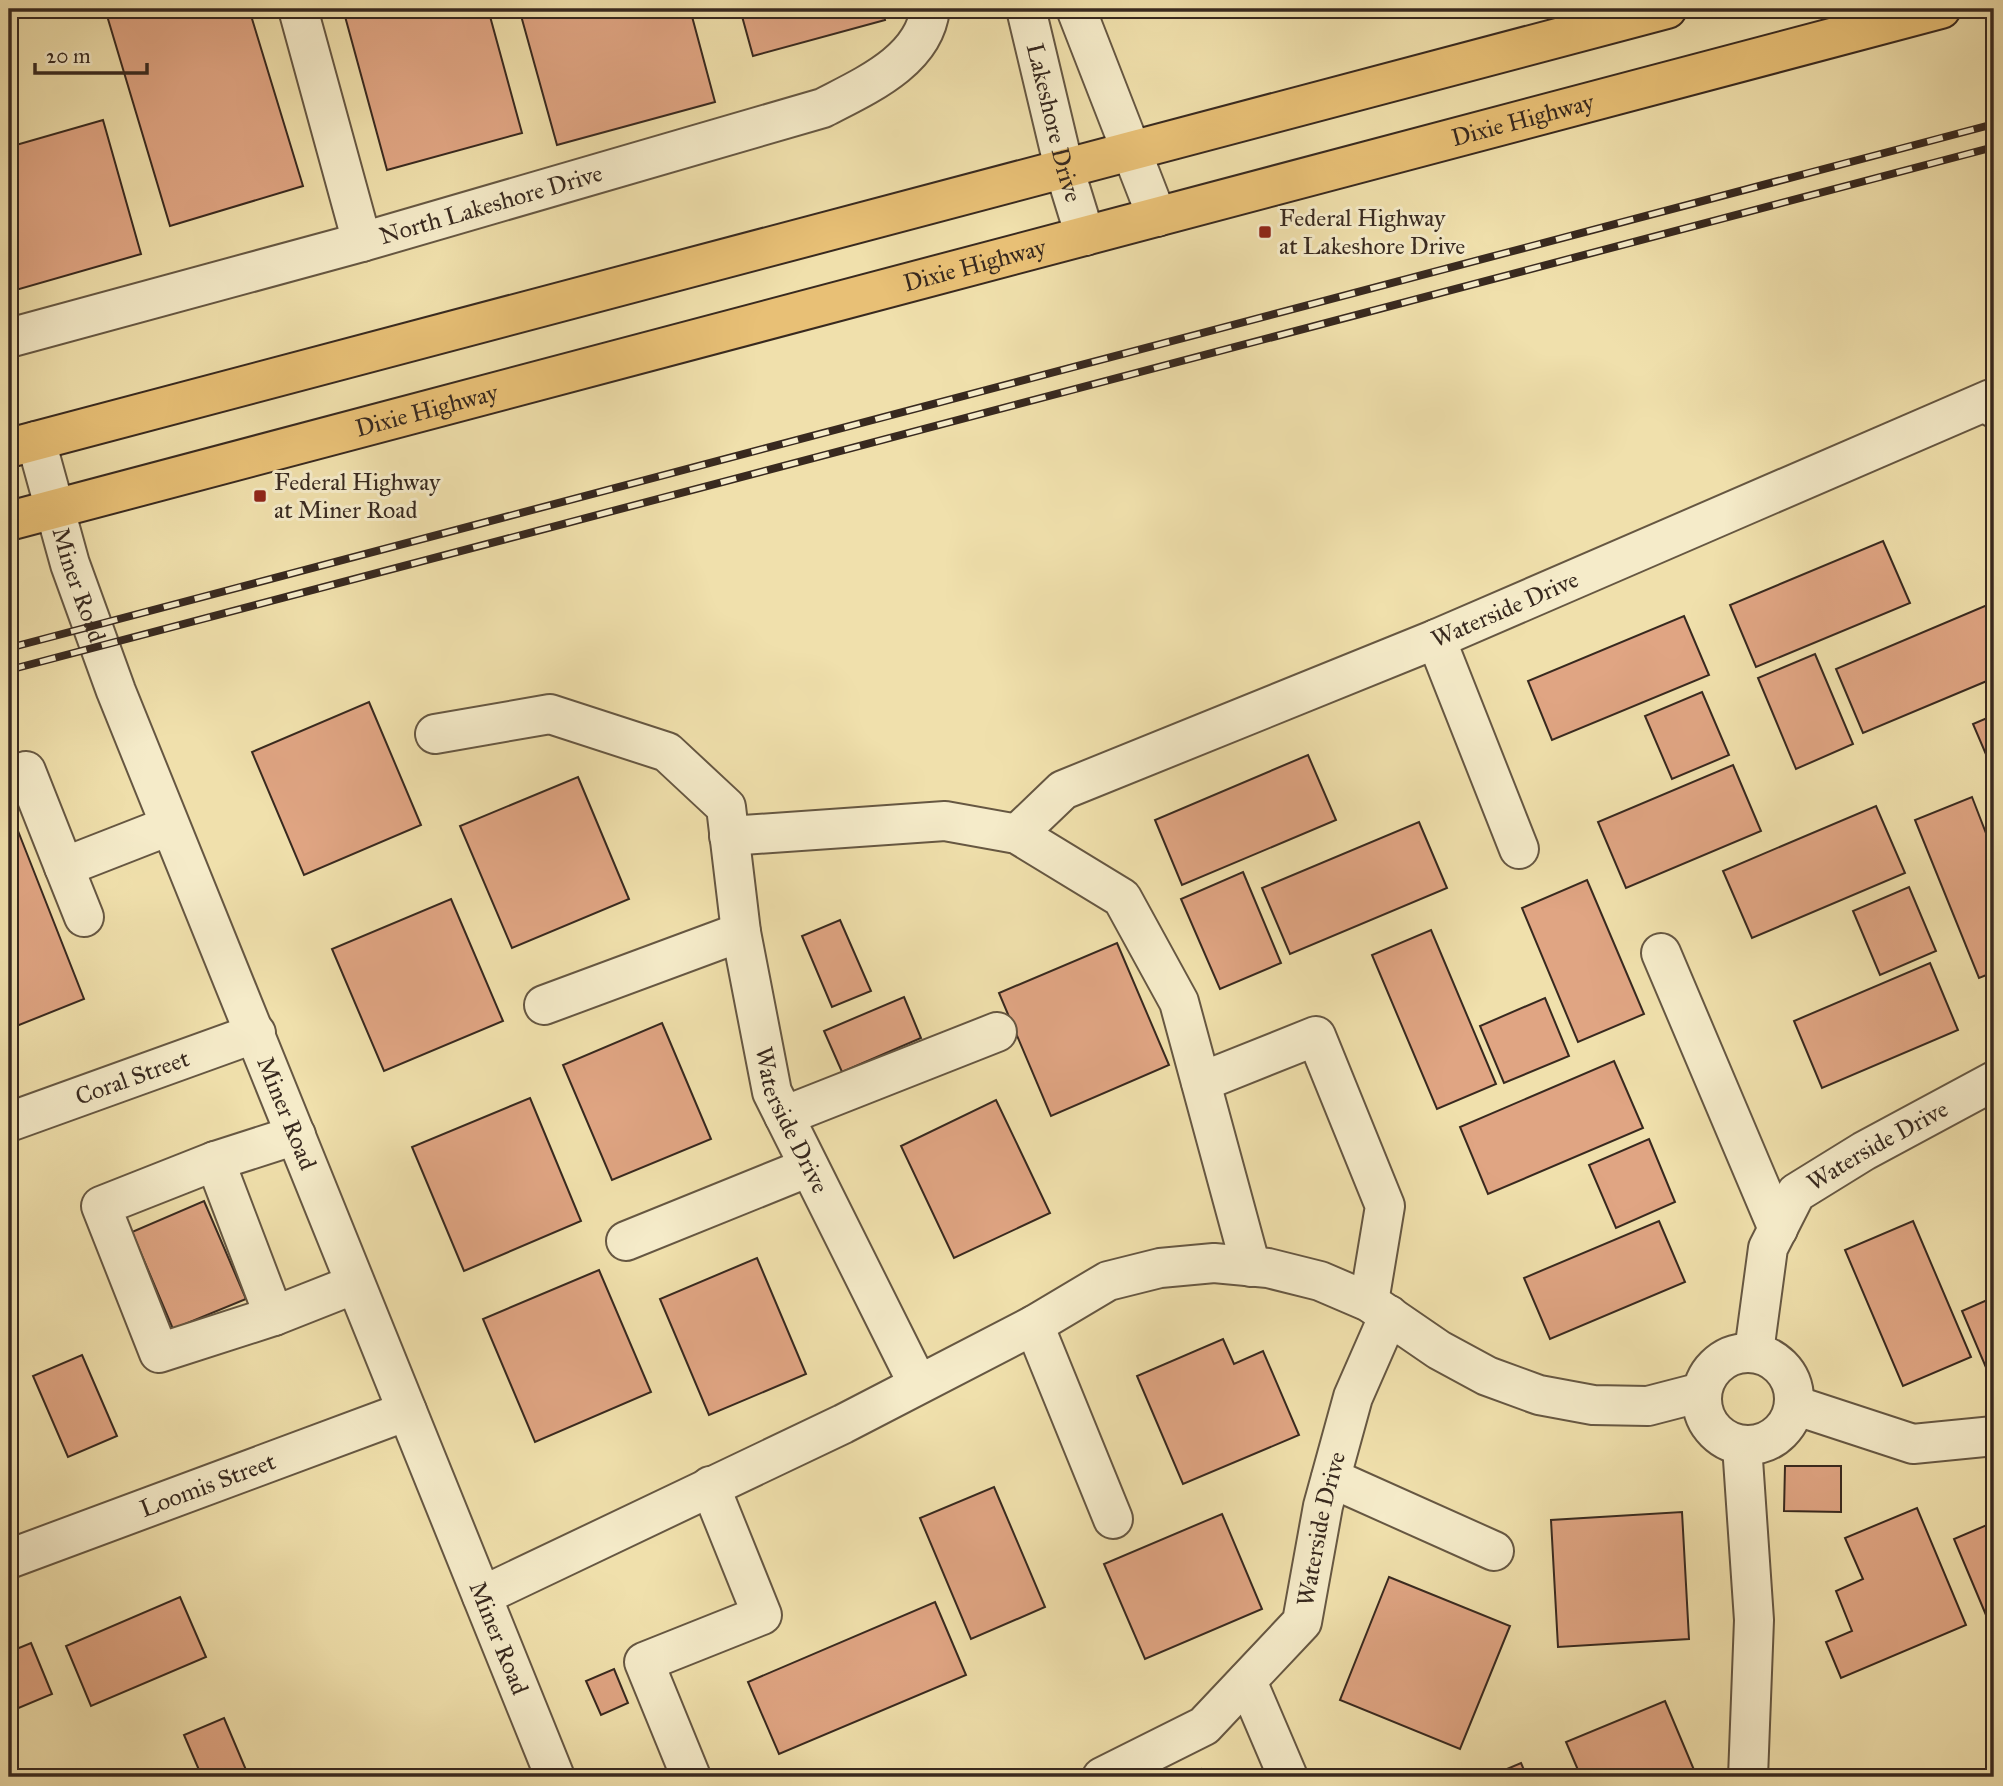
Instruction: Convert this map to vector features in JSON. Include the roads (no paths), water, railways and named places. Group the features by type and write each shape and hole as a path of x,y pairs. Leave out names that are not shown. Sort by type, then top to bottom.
{"main road":[{"path":"22,444 1667,9"},
{"name":"Dixie Highway","path":"9,521 1941,9"}],"street":[{"path":"298,9 362,242"},
{"name":"North Lakeshore Drive","path":"9,338 362,242 824,108 887,75 928,28 930,9"},
{"name":"Lakeshore Drive","path":"1026,9 1064,168 1084,236"},
{"name":"Lakeshore Drive","path":"1076,9 1129,151 1157,217"},
{"name":"Waterside Drive","path":"1017,834 1063,790 1436,639 1990,399 1994,408"},
{"name":"Miner Road","path":"22,444 55,509 95,636 169,826 256,1033 555,1777"},
{"path":"1436,639 1519,849"},
{"name":"Waterside Drive","path":"435,734 550,714 667,752 726,807 741,932 772,1091 918,1384"},
{"path":"26,771 84,917"},
{"path":"729,836 945,821 1017,834 1122,898 1179,1002 1251,1267"},
{"path":"64,867 169,826"},
{"path":"544,1005 741,932"},
{"path":"1661,953 1778,1229"},
{"path":"785,1116 997,1032"},
{"name":"Coral Street","path":"9,1122 256,1033"},
{"name":"Waterside Drive","path":"1102,1777 1204,1726 1302,1622 1331,1478 1379,1309 1385,1206 1316,1036 1201,1082"},
{"name":"Waterside Drive","path":"1754,1352 1768,1248 1796,1193 1864,1151 1994,1081"},
{"path":"296,1135 215,1161 102,1206 159,1353 274,1316 355,1284"},
{"path":"215,1161 274,1316"},
{"path":"626,1241 810,1167"},
{"path":"482,1596 843,1424 1034,1325 1108,1281 1160,1268 1214,1263 1251,1267 1320,1281 1379,1309 1439,1350 1487,1376 1539,1395 1593,1405 1648,1406 1702,1392"},
{"path":"1034,1325 1113,1519"},
{"path":"1754,1352 1771,1358 1785,1370 1793,1387 1794,1405 1789,1422 1776,1436 1760,1444 1742,1445 1725,1439 1711,1427 1703,1411 1702,1392 1707,1375 1719,1362 1736,1353 1754,1352"},
{"path":"1794,1405 1913,1444 1994,1436"},
{"name":"Loomis Street","path":"9,1559 407,1411"},
{"path":"1742,1445 1754,1620 1748,1777"},
{"path":"1331,1478 1494,1551"},
{"path":"691,1777 644,1662 762,1615 710,1486"},
{"path":"1247,1681 1289,1777"}],"railway":[{"path":"9,648 1994,124"},
{"path":"9,670 1994,147"}],"place":[{"name":"Federal Highway at Lakeshore Drive","path":"1265,232"},
{"name":"Federal Highway at Miner Road","path":"260,496"}]}
